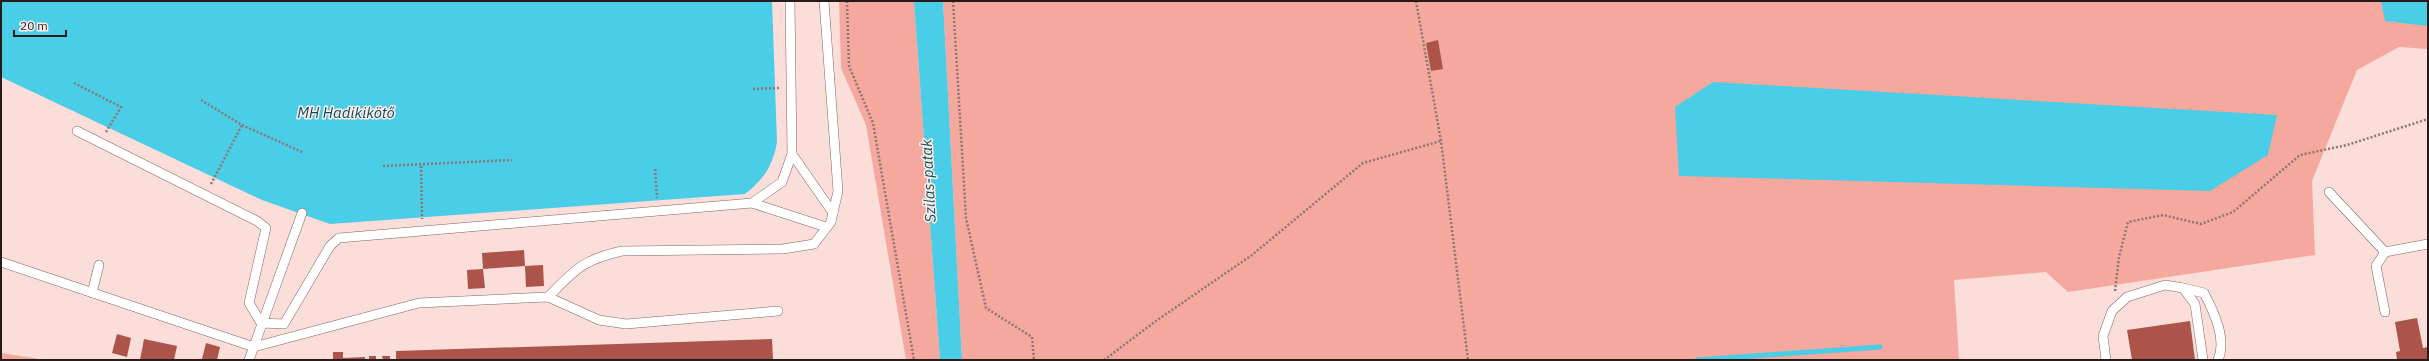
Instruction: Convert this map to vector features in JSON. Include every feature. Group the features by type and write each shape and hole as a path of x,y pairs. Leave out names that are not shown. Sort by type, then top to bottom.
{"lane":[{"path":"752,203 782,182 792,154 790,1"},
{"path":"548,298 579,266 600,256 622,251 783,249 814,244 831,222 838,191 824,1"},
{"path":"77,131 257,221 266,228 249,303 261,323"},
{"path":"792,154 833,213"},
{"path":"2329,192 2386,252"},
{"path":"261,323 284,324 330,246 339,238 752,203 826,227"},
{"path":"249,360 261,323 302,213"},
{"path":"2385,312 2376,266 2386,252 2428,244"},
{"path":"1,262 254,347 419,303 548,298 598,320 626,324 778,311"},
{"path":"92,293 99,264"},
{"path":"2106,360 2103,336 2112,311 2127,298 2133,295 2165,285 2204,294 2217,315 2221,353 2218,360"},
{"path":"2183,288 2195,304 2203,360"}],"path":[{"path":"847,1 849,66 873,123 914,360"},
{"path":"953,1 966,218 979,278 986,308 1032,337 1034,360"},
{"path":"1416,1 1441,141 1468,360"},
{"path":"74,83 121,107 100,143"},
{"path":"753,89 791,88"},
{"path":"201,100 242,125 302,152"},
{"path":"2112,311 2119,257 2128,222 2163,215 2201,224 2233,212 2300,155 2347,145 2428,118"},
{"path":"205,195 242,125"},
{"path":"1104,360 1156,321 1252,255 1363,163 1441,141"},
{"path":"383,166 421,166 512,160"},
{"path":"421,166 422,231"},
{"path":"655,169 658,211"}],"shaded area":[{"path":"839,1 914,1 940,360 906,360 866,125 841,68"},
{"path":"943,1 2428,1 2428,49 2399,47 2357,70 2312,181 2315,255 2068,292 2046,272 1954,280 1959,360 962,360"},
{"path":"1,353 46,360 1,360"}],"water":[{"name":"MH Hadikikötő","path":"1,1 772,1 777,142 773,158 766,172 762,178 745,194 330,224 262,200 1,77"},
{"name":"Szilas-patak","path":"914,1 943,1 962,360 940,360"},
{"path":"2381,1 2428,1 2428,26 2385,21"},
{"path":"1713,82 2277,115 2268,155 2210,191 1679,176 1675,107"}],"building":[{"path":"1438,40 1443,69 1431,71 1426,43"},
{"path":"524,250 525,266 483,269 482,253"},
{"path":"543,265 544,286 526,287 525,266"},
{"path":"483,269 485,288 468,289 467,270"},
{"path":"2417,318 2423,348 2428,347 2428,360 2397,360 2396,352 2400,351 2395,322"},
{"path":"2190,321 2195,360 2132,360 2127,330"},
{"path":"117,334 131,338 127,357 112,353"},
{"path":"144,339 177,346 174,360 140,360"},
{"path":"772,339 773,360 396,360 396,351"},
{"path":"206,343 220,347 217,360 202,359"},
{"path":"333,352 343,352 343,358 365,357 365,360 333,360"},
{"path":"369,356 376,356 376,360 369,360"},
{"path":"382,356 390,356 390,360 383,360"}],"waterway":[{"path":"1697,360 1880,347"}]}
